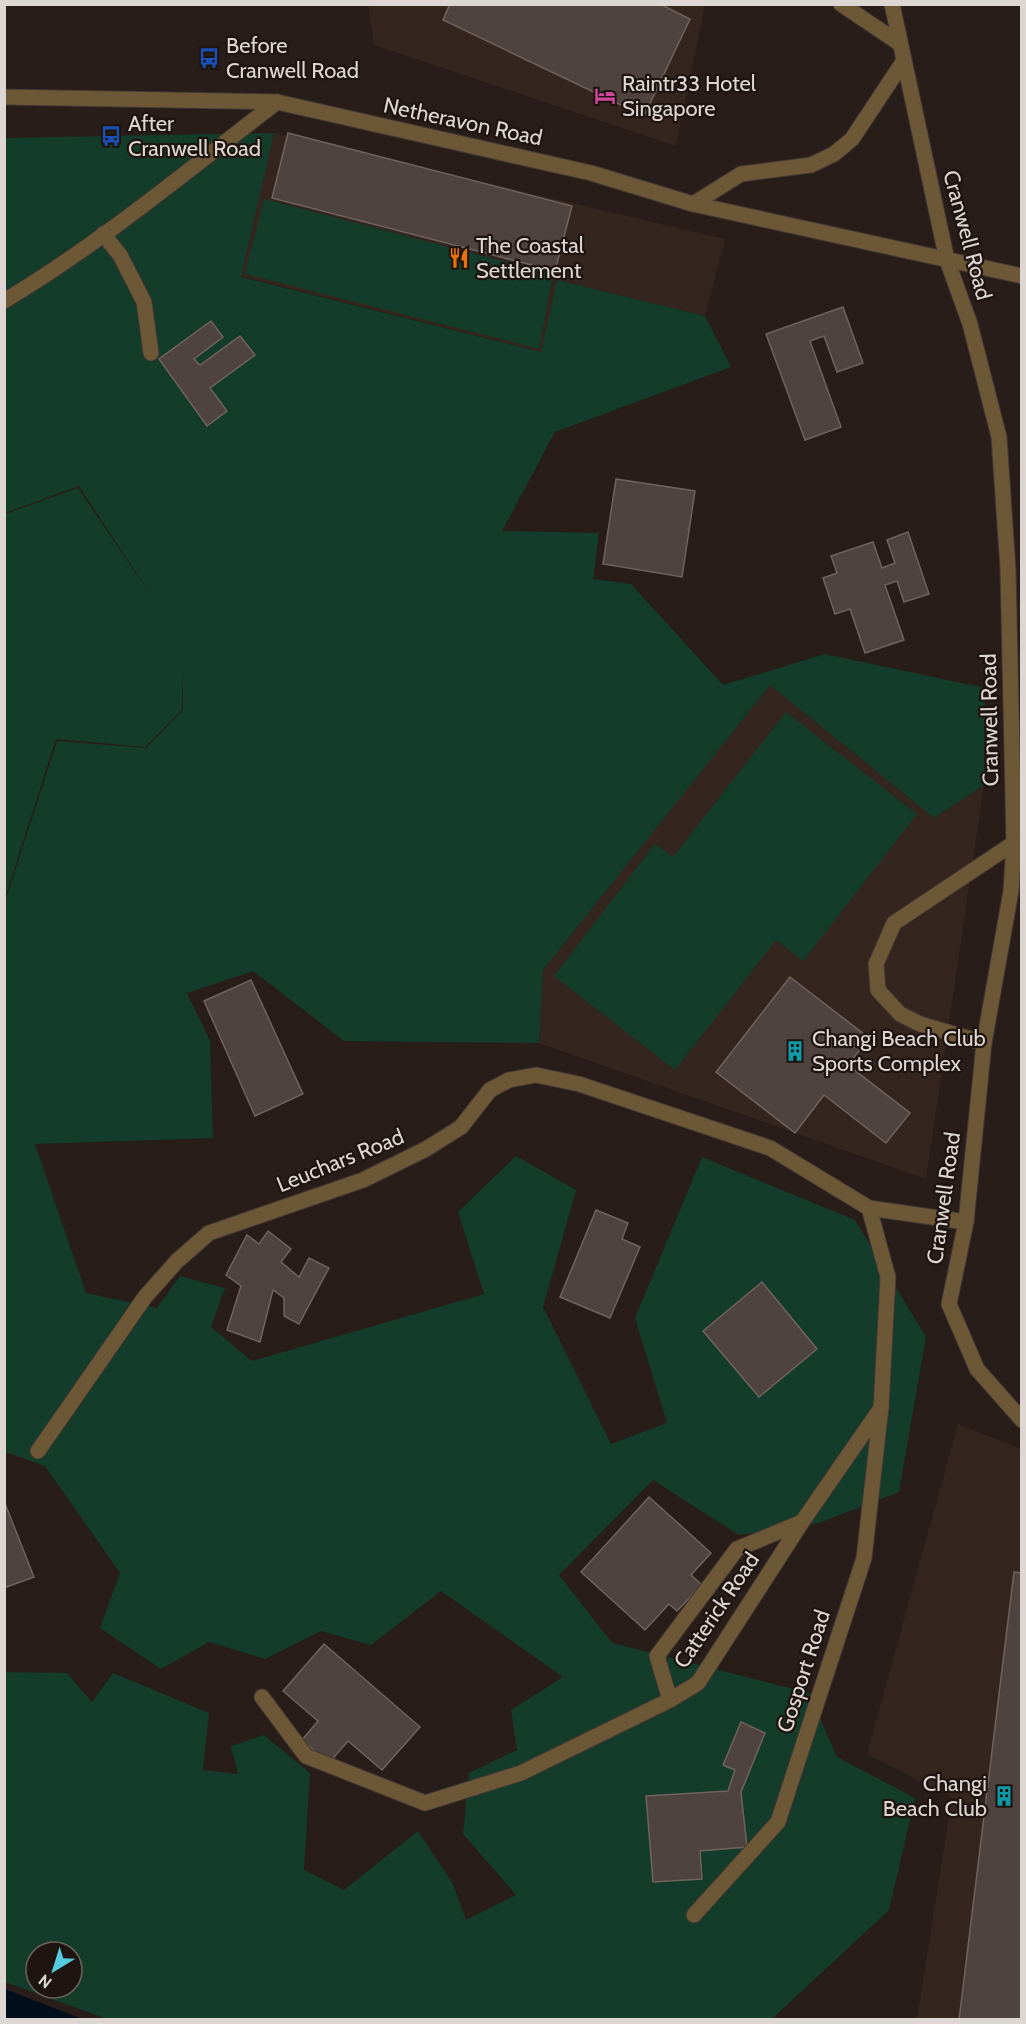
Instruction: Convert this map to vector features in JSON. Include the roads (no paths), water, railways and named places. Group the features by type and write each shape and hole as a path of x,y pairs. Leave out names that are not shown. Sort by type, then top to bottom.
{"street":[{"path":"841,4 899,43"},
{"name":"Cranwell Road","path":"892,4 947,260 970,324 999,437 1015,634 1014,843 1011,891 984,1043 966,1222 948,1304 976,1369 1022,1420"},
{"path":"693,204 741,174 811,165 834,154 852,139 903,62"},
{"name":"Netheravon Road","path":"4,98 277,102 580,170 693,204 1022,276"},
{"path":"4,300 51,273 168,188 277,102"},
{"path":"104,234 120,255 144,302 151,353"},
{"path":"984,1043 920,1024 900,1014 878,990 876,964 894,923 1014,843"},
{"name":"Leuchars Road","path":"38,1452 145,1297 177,1261 209,1233 363,1180 426,1149 461,1127 490,1090 509,1080 536,1075 579,1084 770,1148 869,1208 966,1222"},
{"path":"869,1208 888,1277 881,1408"},
{"name":"Catterick Road","path":"262,1697 306,1756 425,1803 521,1773 670,1700 698,1683 802,1522 881,1408"},
{"name":"Gosport Road","path":"694,1916 778,1822 864,1558 881,1408"},
{"path":"670,1700 657,1656 737,1549 802,1522"}],"water":[{"path":"4,1989 24,1996 24,2000 33,2000 82,2019 5,2019"}],"place":[{"name":"Before Cranwell Road","path":"209,58"},
{"name":"Raintr33 Hotel Singapore","path":"605,96"},
{"name":"After Cranwell Road","path":"111,136"},
{"name":"The Coastal Settlement","path":"459,258"},
{"name":"Changi Beach Club Sports Complex","path":"795,1051"},
{"name":"Changi Beach Club","path":"1004,1796"}]}
